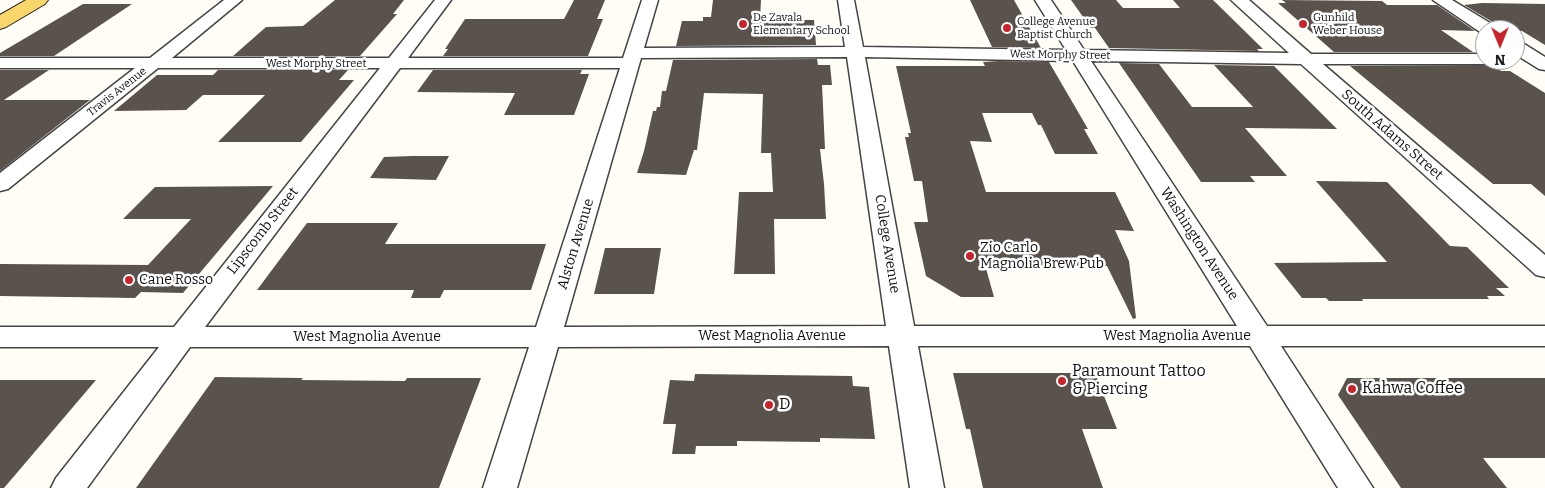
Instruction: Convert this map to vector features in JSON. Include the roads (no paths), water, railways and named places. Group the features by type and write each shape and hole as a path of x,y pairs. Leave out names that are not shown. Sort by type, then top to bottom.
{"main road":[{"path":"0,22 39,0"}],"street":[{"name":"Travis Avenue","path":"0,184 234,0"},
{"name":"Lipscomb Street","path":"68,488 182,337 443,0"},
{"name":"Alston Avenue","path":"500,488 634,58 650,0"},
{"name":"College Avenue","path":"846,0 927,488"},
{"name":"Washington Avenue","path":"1043,0 1356,488"},
{"name":"South Adams Street","path":"1239,0 1545,269"},
{"path":"1441,0 1475,21"},
{"name":"West Morphy Street","path":"0,63 393,64 855,52 1306,59 1475,59"},
{"path":"1525,52 1542,61"},
{"path":"1525,60 1542,61"},
{"name":"West Magnolia Avenue","path":"0,337 1545,336"}],"place":[{"name":"De Zavala Elementary School","path":"743,24"},
{"name":"Gunhild Weber House","path":"1303,24"},
{"name":"College Avenue Baptist Church","path":"1007,28"},
{"name":"Zio Carlo Magnolia Brew Pub","path":"970,256"},
{"name":"Cane Rosso","path":"129,280"},
{"name":"Paramount Tattoo & Piercing","path":"1062,381"},
{"name":"Kahwa Coffee","path":"1352,389"},
{"name":"D","path":"769,405"}]}
